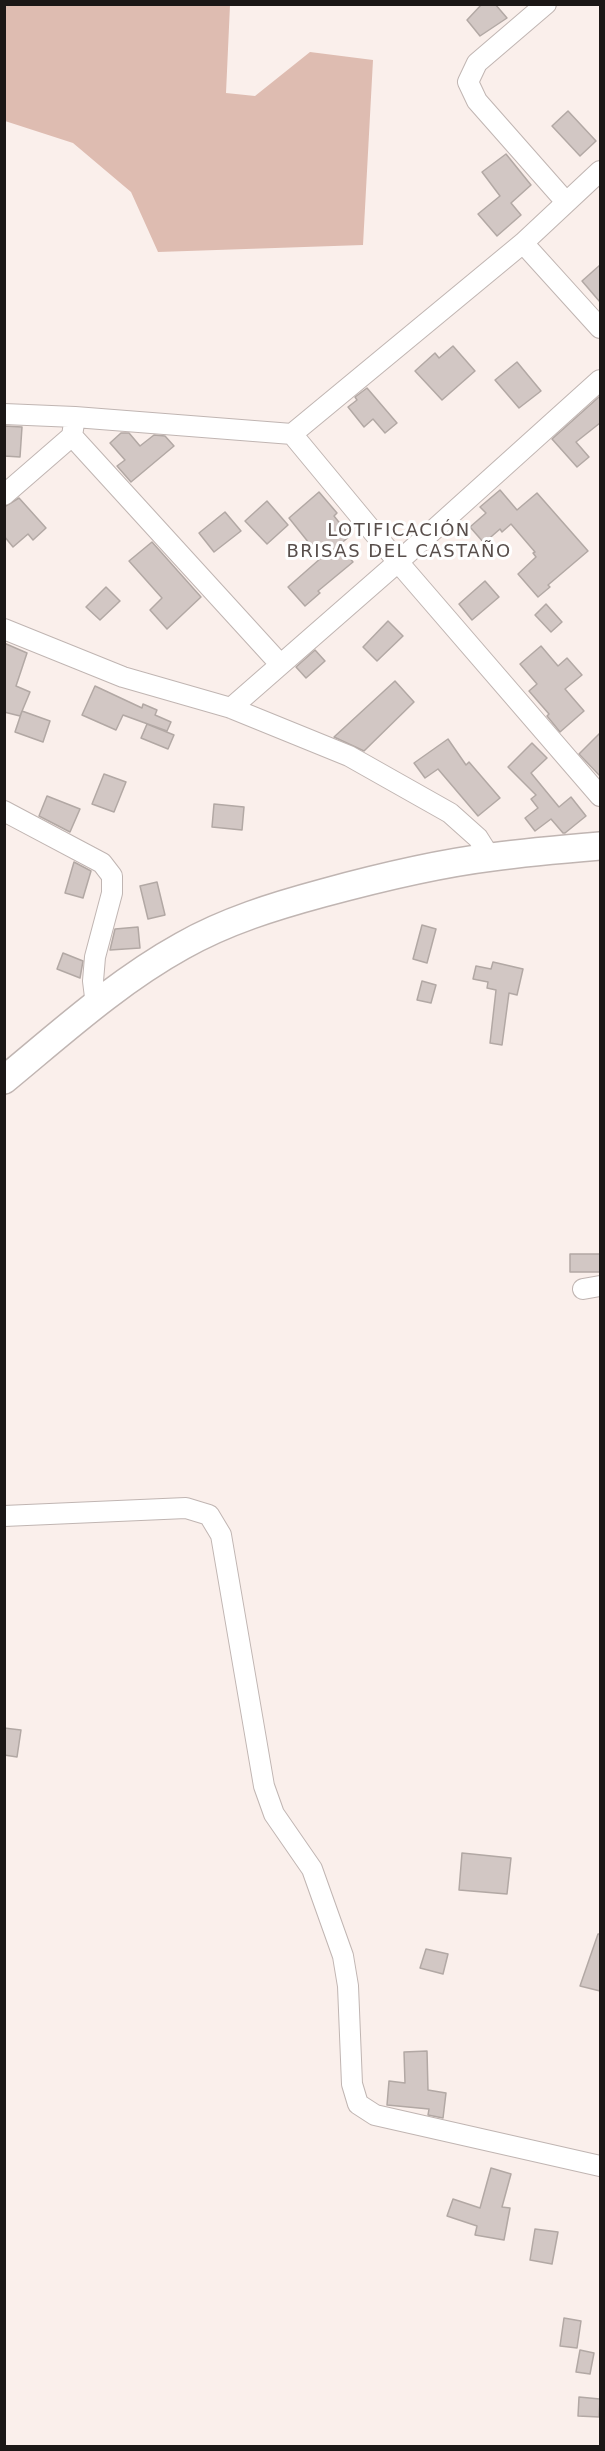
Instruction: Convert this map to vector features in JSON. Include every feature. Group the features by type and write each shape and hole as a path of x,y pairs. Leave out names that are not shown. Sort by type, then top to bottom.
{"street":[{"path":"546,4 477,63 468,82 477,101 566,202"},
{"path":"4,414 75,417 292,434 523,243 600,171"},
{"path":"523,243 600,328"},
{"path":"231,708 398,562 600,380"},
{"path":"4,495 72,436 75,417"},
{"path":"292,434 398,562 600,796"},
{"path":"72,436 280,663"},
{"path":"4,629 123,677 231,708 349,756 450,813 478,838 490,857"},
{"path":"4,811 102,863 112,876 112,893 95,957 93,981 96,1005"},
{"path":"4,1080 140,972 182,945 228,924 288,903 364,882 490,857 600,846"},
{"path":"4,1516 186,1508 209,1515 222,1535 264,1786 274,1814 312,1869 343,1956 348,1986 352,2084 358,2104 375,2115 600,2166"}],"shaded area":[{"path":"5,4 230,5 226,93 255,96 310,52 373,60 363,245 158,252 131,192 73,143 5,121"}],"building":[{"path":"482,4 495,4 507,18 480,36 467,20"},
{"path":"568,111 596,141 580,156 552,126"},
{"path":"506,154 531,185 511,203 521,215 497,236 478,214 500,196 482,172"},
{"path":"600,265 600,302 582,281"},
{"path":"453,346 475,371 442,400 415,371 435,353 439,358"},
{"path":"517,362 541,391 519,408 495,380"},
{"path":"367,388 397,423 385,433 373,419 364,427 348,407 357,400 355,397"},
{"path":"600,396 600,423 576,442 589,457 577,467 552,439"},
{"path":"4,426 22,427 20,457 4,456"},
{"path":"121,433 129,433 140,446 154,435 165,436 174,446 131,482 117,466 125,460 110,443"},
{"path":"500,490 517,510 537,493 588,551 548,585 550,587 538,597 518,574 536,557 533,553 535,552 511,524 502,532 500,529 484,543 470,527 486,513 480,507"},
{"path":"319,492 337,513 334,516 350,536 339,545 353,562 318,591 320,593 305,606 288,587 321,558 289,518"},
{"path":"19,498 46,528 33,540 28,534 13,547 4,536 4,507"},
{"path":"267,501 288,525 267,544 245,521"},
{"path":"225,512 241,531 214,552 199,533"},
{"path":"152,542 201,597 167,629 150,610 162,598 129,561"},
{"path":"485,581 499,597 472,620 459,604"},
{"path":"106,587 120,601 100,620 86,607"},
{"path":"546,604 562,622 551,632 535,615"},
{"path":"388,621 403,636 377,661 363,647"},
{"path":"4,643 27,653 16,686 30,692 20,716 4,712"},
{"path":"541,646 558,666 567,658 582,675 565,689 584,711 560,732 547,716 549,714 529,691 537,684 520,664"},
{"path":"315,650 325,661 306,678 296,667"},
{"path":"395,681 414,702 364,751 334,737"},
{"path":"95,686 142,708 143,704 157,710 155,715 171,722 167,731 123,715 116,730 82,715"},
{"path":"22,711 50,721 43,742 15,732"},
{"path":"147,724 174,735 168,749 141,738"},
{"path":"600,733 600,776 579,754"},
{"path":"448,739 466,765 469,762 500,798 478,816 438,769 425,778 414,763"},
{"path":"532,743 547,758 531,773 559,807 571,797 586,816 565,833 551,819 535,831 525,818 538,808 531,799 536,795 508,767"},
{"path":"104,774 126,782 114,812 92,804"},
{"path":"47,796 80,809 70,832 39,816"},
{"path":"214,804 244,807 242,830 212,827"},
{"path":"74,862 91,871 83,898 65,893"},
{"path":"157,882 165,915 148,919 140,886"},
{"path":"422,925 436,929 427,963 413,959"},
{"path":"138,927 140,948 110,950 115,929"},
{"path":"63,953 83,961 80,978 57,969"},
{"path":"493,962 523,969 517,995 509,993 502,1045 490,1043 496,990 487,988 488,982 473,979 476,966 491,969"},
{"path":"422,981 436,985 431,1003 417,1000"},
{"path":"570,1254 600,1254 600,1272 570,1272"},
{"path":"4,1728 21,1730 17,1757 4,1755"},
{"path":"462,1853 511,1858 507,1894 459,1890"},
{"path":"598,1934 600,1934 600,1991 580,1986"},
{"path":"426,1949 448,1954 443,1974 420,1968"},
{"path":"427,2051 428,2090 446,2093 443,2118 428,2115 429,2109 387,2105 389,2081 405,2083 404,2052"},
{"path":"491,2168 511,2174 502,2207 510,2208 504,2240 475,2235 477,2226 447,2216 453,2199 480,2208"},
{"path":"535,2229 558,2232 552,2264 530,2260"},
{"path":"564,2318 581,2321 577,2348 560,2346"},
{"path":"580,2350 594,2353 590,2374 576,2372"},
{"path":"579,2397 600,2399 599,2417 578,2416"}],"district":[{"name":"LOTIFICACIÓN BRISAS DEL CASTAÑO","path":"399,541"}]}
